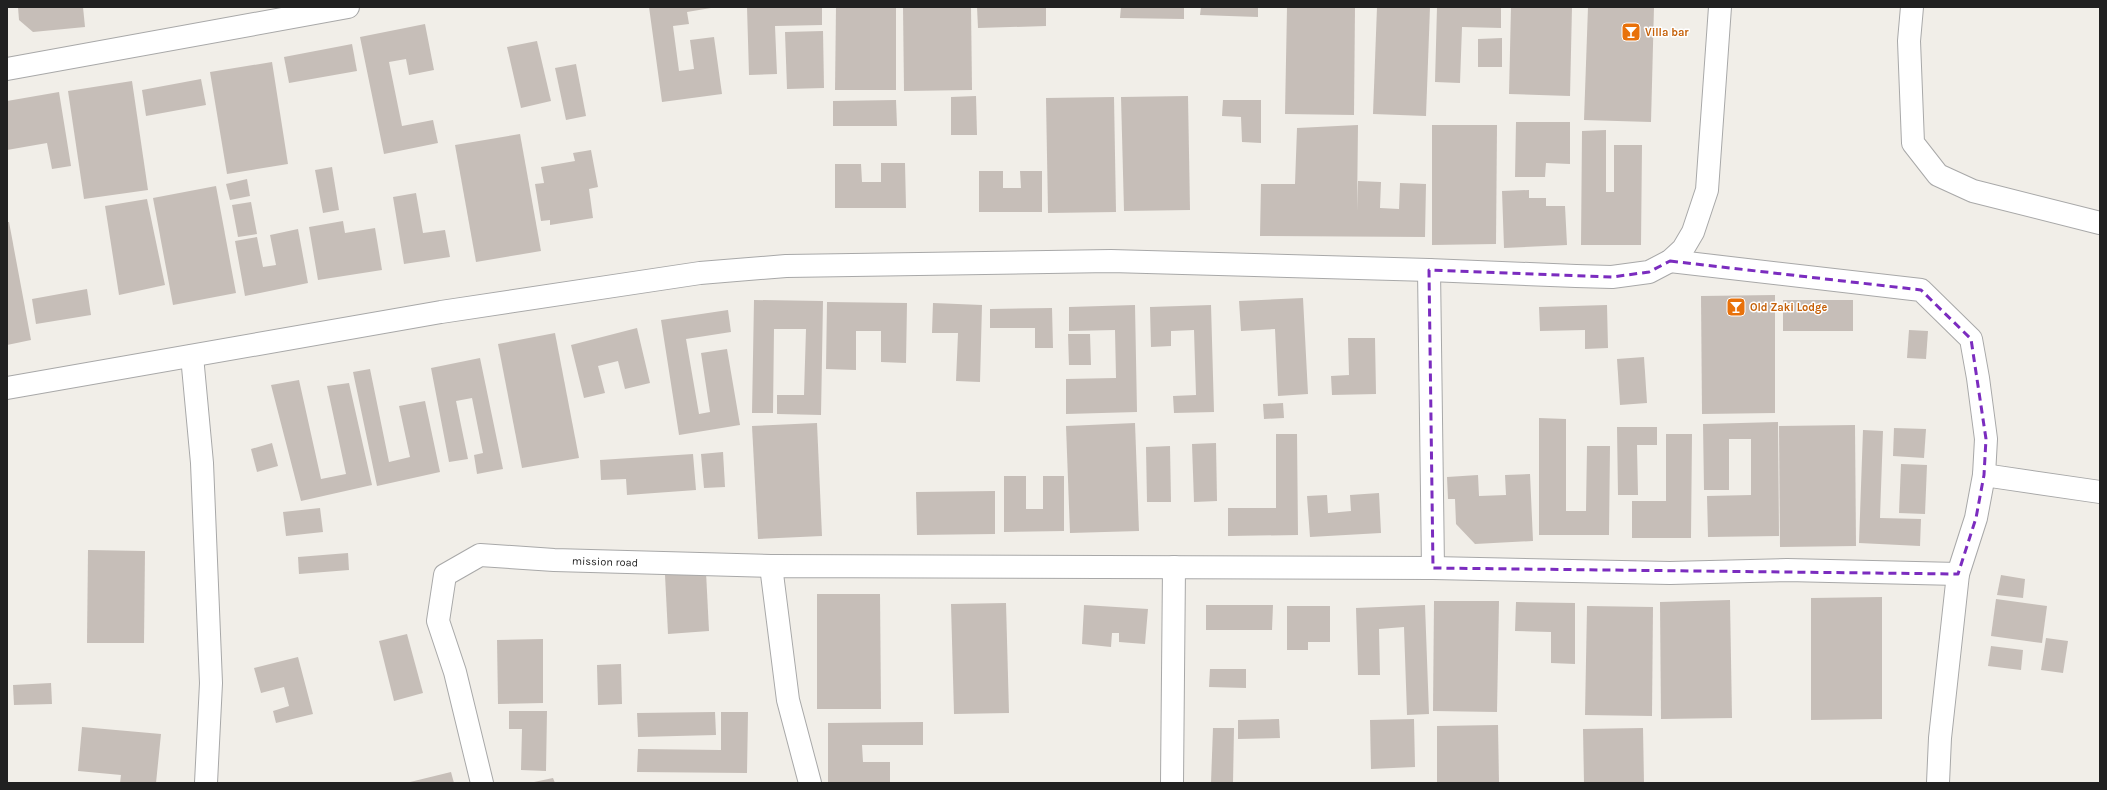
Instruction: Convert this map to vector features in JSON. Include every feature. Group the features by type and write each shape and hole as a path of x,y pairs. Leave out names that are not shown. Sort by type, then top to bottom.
{"street":[{"path":"7,70 282,13 348,7"},
{"path":"7,388 441,312 700,273 786,266 1111,261 1612,277 1649,272 1670,261 1683,249 1693,232 1707,190 1720,7"},
{"path":"1912,7 1909,41 1913,143 1938,175 1974,191 2100,223"},
{"path":"1670,261 1921,290 1970,339 1978,378 1986,439 1984,474 1976,518 1958,574 1940,738 1938,783"},
{"path":"1429,270 1433,568"},
{"path":"192,356 202,463 211,682 206,783"},
{"path":"1984,474 2100,492"},
{"name":"mission road","path":"482,783 455,672 438,621 445,575 480,555 554,560 771,566 1433,568 1670,572 1787,570 1958,574"},
{"path":"771,566 788,700 810,783"},
{"path":"1172,783 1174,567"}],"highlighted area":[{"path":"1670,261 1921,290 1971,339 1986,439 1984,475 1976,518 1958,574 1433,568 1429,270 1612,277 1649,272"}],"building":[{"path":"18,7 83,7 85,27 33,32 19,20"},
{"path":"649,7 717,7 687,12 689,24 673,26 679,71 694,69 690,40 714,37 722,94 662,102"},
{"path":"747,7 822,7 822,25 775,26 777,74 749,75"},
{"path":"836,7 896,7 896,90 835,90"},
{"path":"903,7 971,7 972,90 904,91"},
{"path":"977,7 1046,7 1046,26 978,28"},
{"path":"1121,7 1184,7 1184,19 1120,18"},
{"path":"1201,7 1258,7 1258,17 1200,15"},
{"path":"1287,7 1355,7 1354,115 1285,114"},
{"path":"1377,7 1430,7 1426,116 1373,114"},
{"path":"1437,7 1501,7 1501,28 1462,27 1460,83 1435,82"},
{"path":"1511,7 1572,7 1570,96 1509,94"},
{"path":"1588,7 1654,7 1651,122 1584,120"},
{"path":"425,24 434,70 409,75 406,59 389,62 402,126 433,120 438,143 384,154 360,37"},
{"path":"823,31 824,88 787,89 785,32"},
{"path":"1502,38 1502,67 1478,67 1478,39"},
{"path":"537,41 551,101 521,108 507,47"},
{"path":"352,44 357,71 289,83 284,57"},
{"path":"272,62 288,164 227,174 210,72"},
{"path":"576,64 586,116 566,120 555,68"},
{"path":"201,79 206,105 146,116 142,90"},
{"path":"132,81 148,190 84,199 68,91"},
{"path":"59,92 71,166 52,169 47,143 7,150 7,101"},
{"path":"976,96 977,135 951,135 951,97"},
{"path":"1188,96 1190,210 1124,211 1121,97"},
{"path":"1114,97 1116,212 1048,213 1046,98"},
{"path":"896,100 897,126 833,126 833,101"},
{"path":"1223,100 1261,100 1261,143 1242,142 1241,117 1222,116"},
{"path":"1516,122 1570,122 1570,164 1546,163 1545,177 1515,177"},
{"path":"1358,125 1357,211 1358,181 1381,182 1380,208 1399,209 1400,183 1426,184 1425,237 1260,236 1261,184 1295,184 1297,128"},
{"path":"1432,125 1497,125 1496,244 1432,245"},
{"path":"1606,130 1606,192 1614,192 1614,145 1642,145 1641,245 1581,245 1582,131"},
{"path":"520,134 541,251 476,262 455,145"},
{"path":"591,150 598,187 589,189 593,218 550,225 550,220 541,221 535,184 544,183 541,167 575,161 573,153"},
{"path":"881,163 905,163 906,208 835,208 835,164 861,164 862,182 881,182"},
{"path":"332,167 339,210 323,213 315,170"},
{"path":"979,171 1003,171 1003,188 1021,188 1020,171 1042,171 1042,212 979,212"},
{"path":"247,179 250,196 230,200 226,184"},
{"path":"216,186 236,293 173,305 153,198"},
{"path":"1529,190 1529,198 1546,198 1546,206 1565,206 1567,245 1504,248 1502,191"},
{"path":"416,193 423,233 445,230 450,257 404,264 393,197"},
{"path":"147,199 165,285 119,295 105,206"},
{"path":"251,202 257,234 238,237 232,205"},
{"path":"343,221 345,233 375,228 382,270 318,280 309,227"},
{"path":"7,222 9,222 31,340 7,345"},
{"path":"298,229 308,283 245,296 235,241 257,237 263,267 276,265 270,235"},
{"path":"87,289 91,315 36,324 32,299"},
{"path":"1775,295 1775,413 1702,414 1701,296"},
{"path":"1303,298 1308,394 1278,396 1275,329 1241,331 1239,301"},
{"path":"754,300 823,301 821,415 777,414 777,395 804,395 806,329 774,329 773,413 752,413"},
{"path":"1783,300 1853,300 1853,331 1783,331"},
{"path":"827,302 907,303 906,363 881,362 881,331 856,331 856,370 826,369"},
{"path":"933,303 982,305 980,382 956,381 958,333 932,333"},
{"path":"1135,305 1137,412 1066,414 1066,379 1116,378 1115,330 1069,331 1069,307"},
{"path":"1211,305 1214,412 1174,413 1173,396 1196,395 1194,330 1171,331 1171,346 1151,347 1150,307"},
{"path":"1607,305 1608,348 1585,349 1585,330 1540,331 1539,307"},
{"path":"1052,308 1053,348 1035,348 1035,328 990,328 990,309"},
{"path":"728,310 731,332 686,339 699,414 710,412 701,353 727,349 740,425 679,435 661,320"},
{"path":"637,328 650,383 625,389 618,361 598,366 605,393 584,398 571,345"},
{"path":"1909,330 1928,331 1926,359 1907,358"},
{"path":"555,333 579,458 522,468 498,344"},
{"path":"1068,334 1090,334 1091,365 1069,365"},
{"path":"1348,338 1375,338 1376,394 1332,395 1331,376 1349,375"},
{"path":"1644,357 1647,403 1620,405 1617,359"},
{"path":"480,358 503,469 477,474 474,455 483,453 472,398 456,401 468,459 449,462 431,368"},
{"path":"370,369 389,462 410,457 399,406 425,401 440,472 377,486 353,372"},
{"path":"299,380 321,479 346,474 327,386 349,383 372,485 301,501 271,385"},
{"path":"1283,403 1284,418 1264,419 1263,404"},
{"path":"1539,418 1566,419 1566,511 1586,511 1587,446 1610,446 1609,535 1539,535"},
{"path":"1778,422 1779,536 1708,537 1707,496 1751,495 1751,439 1729,439 1729,490 1704,490 1703,424"},
{"path":"817,423 822,536 758,539 752,426"},
{"path":"1135,423 1139,531 1070,533 1066,426"},
{"path":"1855,425 1856,546 1780,547 1779,426"},
{"path":"1617,427 1657,427 1657,445 1637,445 1638,495 1618,495"},
{"path":"1894,428 1926,429 1924,458 1893,456"},
{"path":"1863,430 1883,431 1880,518 1921,519 1920,546 1859,543"},
{"path":"1276,434 1297,434 1298,535 1228,536 1228,508 1276,508"},
{"path":"1666,434 1692,434 1691,538 1632,538 1632,501 1666,501"},
{"path":"272,443 278,466 257,472 251,449"},
{"path":"1216,443 1217,501 1194,502 1192,444"},
{"path":"1170,446 1171,502 1147,502 1146,447"},
{"path":"723,452 725,487 704,488 701,454"},
{"path":"693,454 696,490 627,495 626,479 601,480 600,460"},
{"path":"1901,464 1927,465 1925,514 1899,513"},
{"path":"1530,474 1533,541 1475,544 1456,524 1455,499 1448,499 1447,477 1478,475 1479,496 1506,495 1505,475"},
{"path":"1004,476 1026,476 1026,509 1043,509 1043,476 1064,476 1064,531 1004,532"},
{"path":"995,491 995,534 917,535 916,492"},
{"path":"1379,493 1381,533 1310,537 1307,496 1327,495 1328,513 1351,511 1350,495"},
{"path":"320,508 323,532 286,536 283,512"},
{"path":"88,550 145,551 144,643 87,643"},
{"path":"348,553 349,570 299,574 298,557"},
{"path":"706,572 709,631 668,634 665,575"},
{"path":"2001,575 2025,579 2023,598 1997,595"},
{"path":"817,594 880,594 881,709 817,709"},
{"path":"1882,597 1882,719 1811,720 1811,598"},
{"path":"1996,599 2047,606 2042,643 1991,636"},
{"path":"1730,600 1732,718 1661,719 1660,602"},
{"path":"1434,601 1499,601 1497,712 1433,711"},
{"path":"1516,602 1575,603 1575,664 1551,663 1551,632 1515,631"},
{"path":"1006,603 1009,713 954,714 951,604"},
{"path":"1084,605 1148,609 1145,644 1119,642 1119,633 1112,633 1111,647 1082,644"},
{"path":"1206,605 1273,605 1272,630 1206,630"},
{"path":"1425,605 1429,714 1407,715 1404,627 1379,629 1380,675 1358,675 1356,608"},
{"path":"1287,606 1330,606 1330,642 1308,642 1308,650 1287,650"},
{"path":"1587,606 1653,607 1652,716 1585,715"},
{"path":"407,634 423,693 394,701 379,641"},
{"path":"2046,638 2068,641 2063,673 2041,670"},
{"path":"543,639 543,703 498,704 497,640"},
{"path":"1991,646 2023,650 2021,670 1988,666"},
{"path":"298,657 313,714 276,723 273,711 289,706 284,687 261,693 254,668"},
{"path":"621,664 622,704 598,705 597,665"},
{"path":"1210,669 1246,669 1246,688 1209,687"},
{"path":"51,683 52,704 14,705 13,685"},
{"path":"509,711 547,711 546,771 521,770 522,729 509,729"},
{"path":"715,712 716,735 638,737 637,713"},
{"path":"721,712 748,712 747,773 637,772 638,749 721,750"},
{"path":"1279,719 1280,738 1238,739 1238,720"},
{"path":"1414,719 1415,767 1371,769 1370,720"},
{"path":"923,722 923,745 862,745 863,762 890,762 890,783 828,783 828,723"},
{"path":"1498,725 1499,783 1437,783 1437,726"},
{"path":"82,727 161,734 156,783 120,783 121,775 78,771"},
{"path":"1213,728 1234,728 1233,783 1211,783"},
{"path":"1643,728 1644,783 1584,783 1583,729"},
{"path":"451,772 454,783 410,783 410,782"},
{"path":"553,778 555,783 534,783 534,782"}],"place":[{"name":"Villa bar","path":"1631,32"},
{"name":"Old Zaki Lodge","path":"1736,307"}]}
